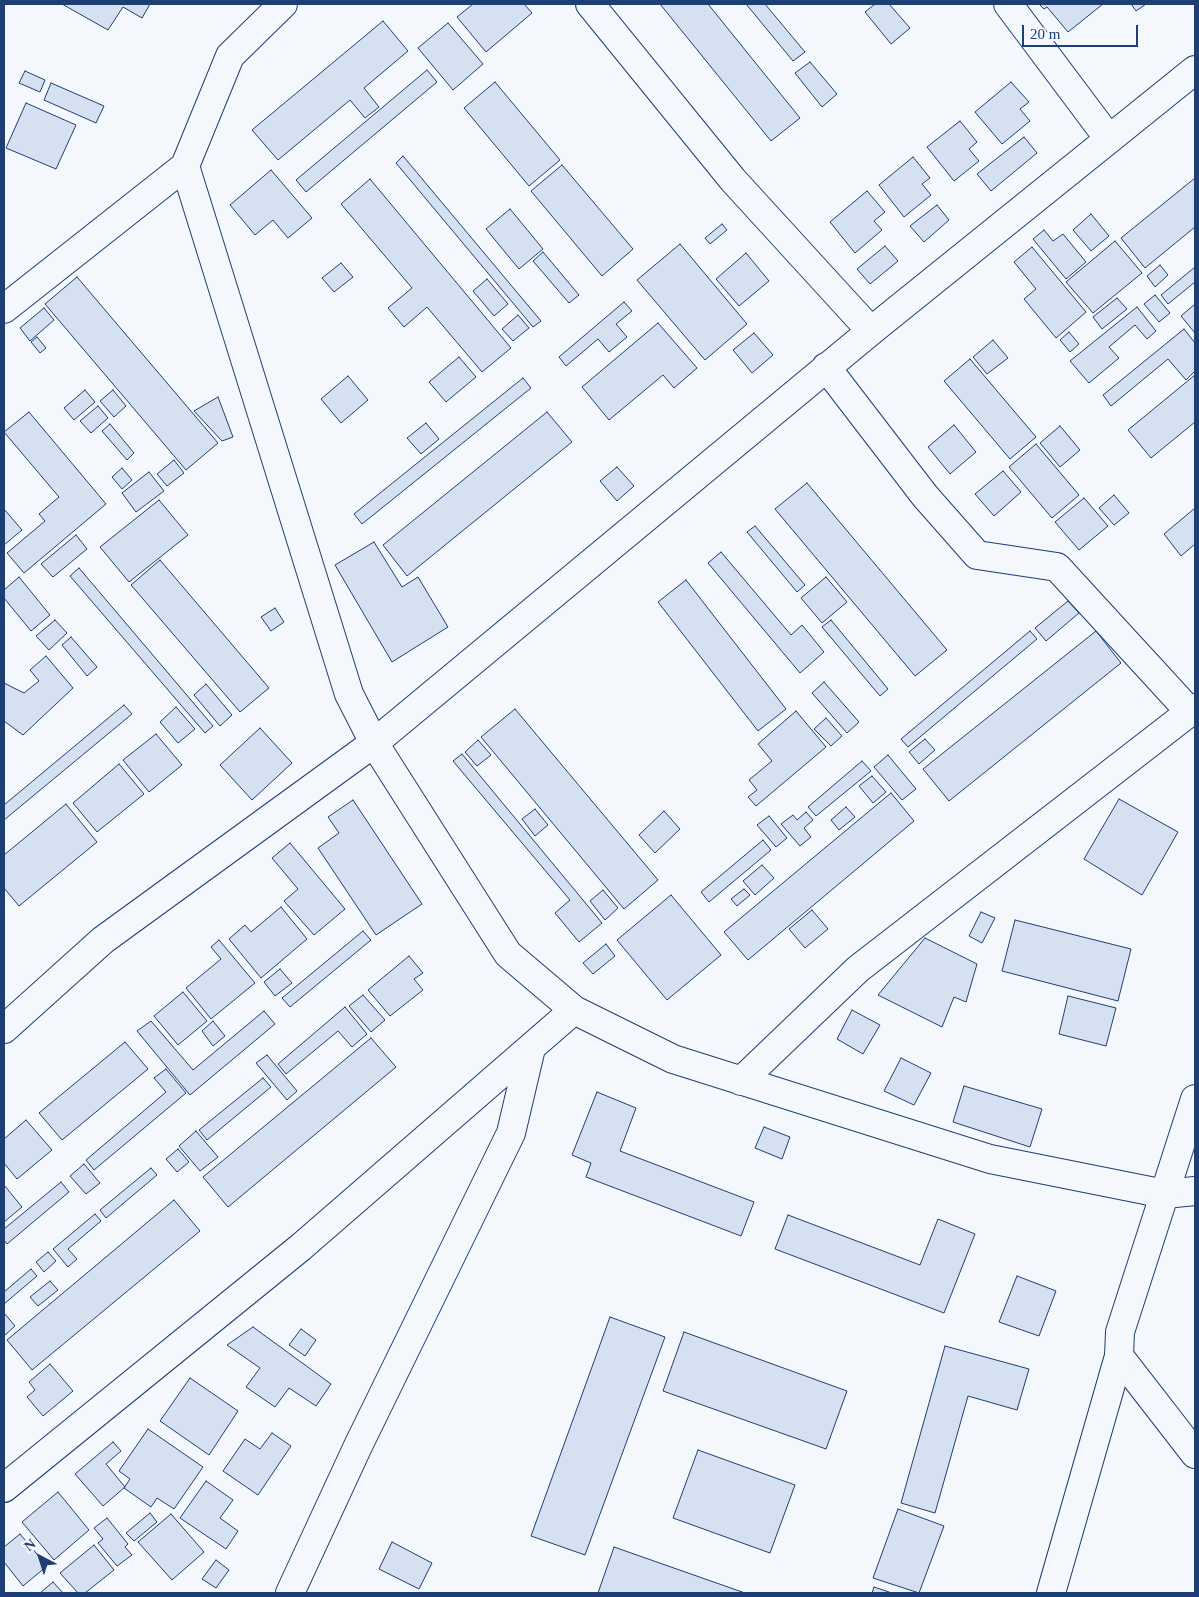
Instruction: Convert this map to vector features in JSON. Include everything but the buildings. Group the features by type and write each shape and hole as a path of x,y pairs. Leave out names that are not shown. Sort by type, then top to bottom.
{"street":[{"path":"4,309 185,166 230,56 283,4"},
{"path":"590,4 732,180 870,331"},
{"path":"1008,4 1110,138"},
{"path":"4,1029 103,940 374,743 826,367 1195,70"},
{"path":"185,166 349,694 374,743 508,954 574,1010 673,1059 990,1158 1165,1194 1195,1191"},
{"path":"742,1081 858,969 1192,710 1057,567 977,555 926,496 826,367"},
{"path":"4,1488 301,1247 574,1010"},
{"path":"290,1593 358,1446 511,1133 531,1048"},
{"path":"1051,1593 1119,1356 1120,1332 1195,1099"},
{"path":"1119,1356 1195,1454"}]}
